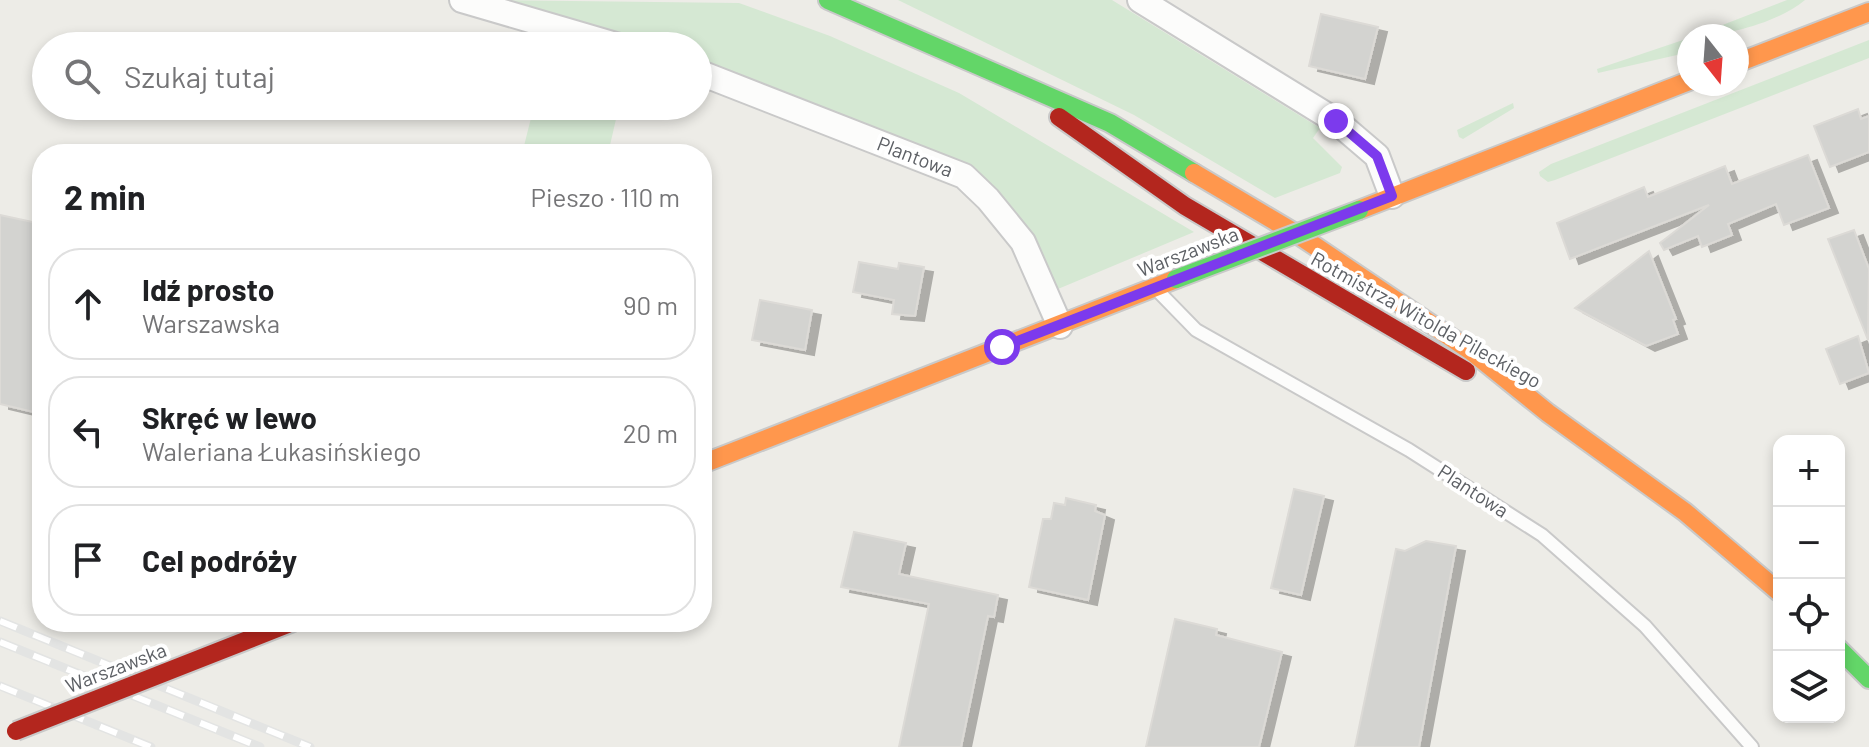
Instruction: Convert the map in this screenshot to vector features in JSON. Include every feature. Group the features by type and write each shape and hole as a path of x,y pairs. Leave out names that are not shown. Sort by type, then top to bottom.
{"main road":[{"name":"Rotmistrza Witolda Pileckiego","path":"828,0 1110,123 1300,236 1471,351 1548,413 1685,512 1773,587"},
{"path":"1749,58 1859,10"},
{"name":"Rotmistrza Witolda Pileckiego","path":"1003,78 1185,206 1347,304 1548,413"},
{"name":"Warszawska","path":"712,460 1677,86"},
{"name":"Warszawska","path":"8,734 268,632"},
{"path":"1841,651 1869,679"}],"street":[{"path":"462,0 571,32"},
{"path":"1140,0 1336,121 1377,156 1392,196"},
{"name":"Plantowa","path":"712,77 964,176 988,199 1023,242 1060,326"}],"lane":[{"name":"Plantowa","path":"1155,288 1196,330 1409,450 1542,535 1645,626 1752,747"}],"green space":[{"path":"484,0 739,3 830,36 959,93 1194,232 1058,289 984,183 712,71 712,32 609,32"},
{"path":"898,0 1112,0 1320,128 1313,138 1342,167 1340,173 1275,198 1134,115"},
{"path":"1787,0 1805,0 1781,15 1752,26 1725,24"},
{"path":"1869,40 1869,58 1555,180 1548,182 1540,176 1539,172 1551,164 1725,96 1749,96 1749,87"},
{"path":"1677,42 1677,55 1598,73 1597,69"},
{"path":"1513,103 1514,108 1463,139 1459,137 1457,130"},
{"path":"530,120 616,120 610,144 524,144"}],"building":[{"path":"1321,14 1378,27 1365,79 1309,66"},
{"path":"1858,109 1861,119 1869,116 1869,152 1830,167 1814,126"},
{"path":"1808,155 1829,208 1784,225 1776,204 1728,224 1732,235 1702,247 1698,236 1664,250 1660,243 1709,205 1570,259 1557,223 1644,187 1648,197 1725,166 1732,184"},
{"path":"0,215 32,222 32,412 0,404"},
{"path":"1854,230 1869,269 1868,340 1828,239"},
{"path":"1649,251 1676,319 1673,320 1678,334 1646,346 1575,308"},
{"path":"859,262 898,269 899,263 924,267 915,316 892,314 894,300 853,292"},
{"path":"760,300 812,310 805,350 752,340"},
{"path":"1858,336 1869,373 1840,384 1826,349"},
{"path":"1294,489 1324,496 1301,595 1271,588"},
{"path":"1066,498 1096,505 1095,511 1105,515 1088,600 1029,587 1043,519 1051,519 1054,503 1065,505"},
{"path":"854,532 906,543 899,574 998,595 994,617 988,616 961,747 899,747 929,604 841,587"},
{"path":"1426,541 1456,546 1419,747 1355,747 1396,549 1405,551"},
{"path":"1175,619 1217,629 1216,635 1282,652 1259,747 1146,747"}],"railway":[{"path":"0,621 310,747"},
{"path":"0,642 260,747"},
{"path":"0,686 151,747"}],"traffic: fast":[{"path":"828,0 1110,123 1194,173"},
{"path":"1176,279 1359,210"},
{"path":"1841,651 1869,679"}],"traffic: slow":[{"path":"1749,58 1869,12"},
{"path":"1359,210 1677,86"},
{"path":"1194,173 1300,236 1471,351 1548,413 1685,512 1773,587"},
{"path":"712,460 1176,279"}],"traffic: jam":[{"path":"1059,117 1185,206 1466,371"},
{"path":"16,731 268,632"}],"route":[{"path":"1002,347 1392,196 1377,156 1336,121"}]}
